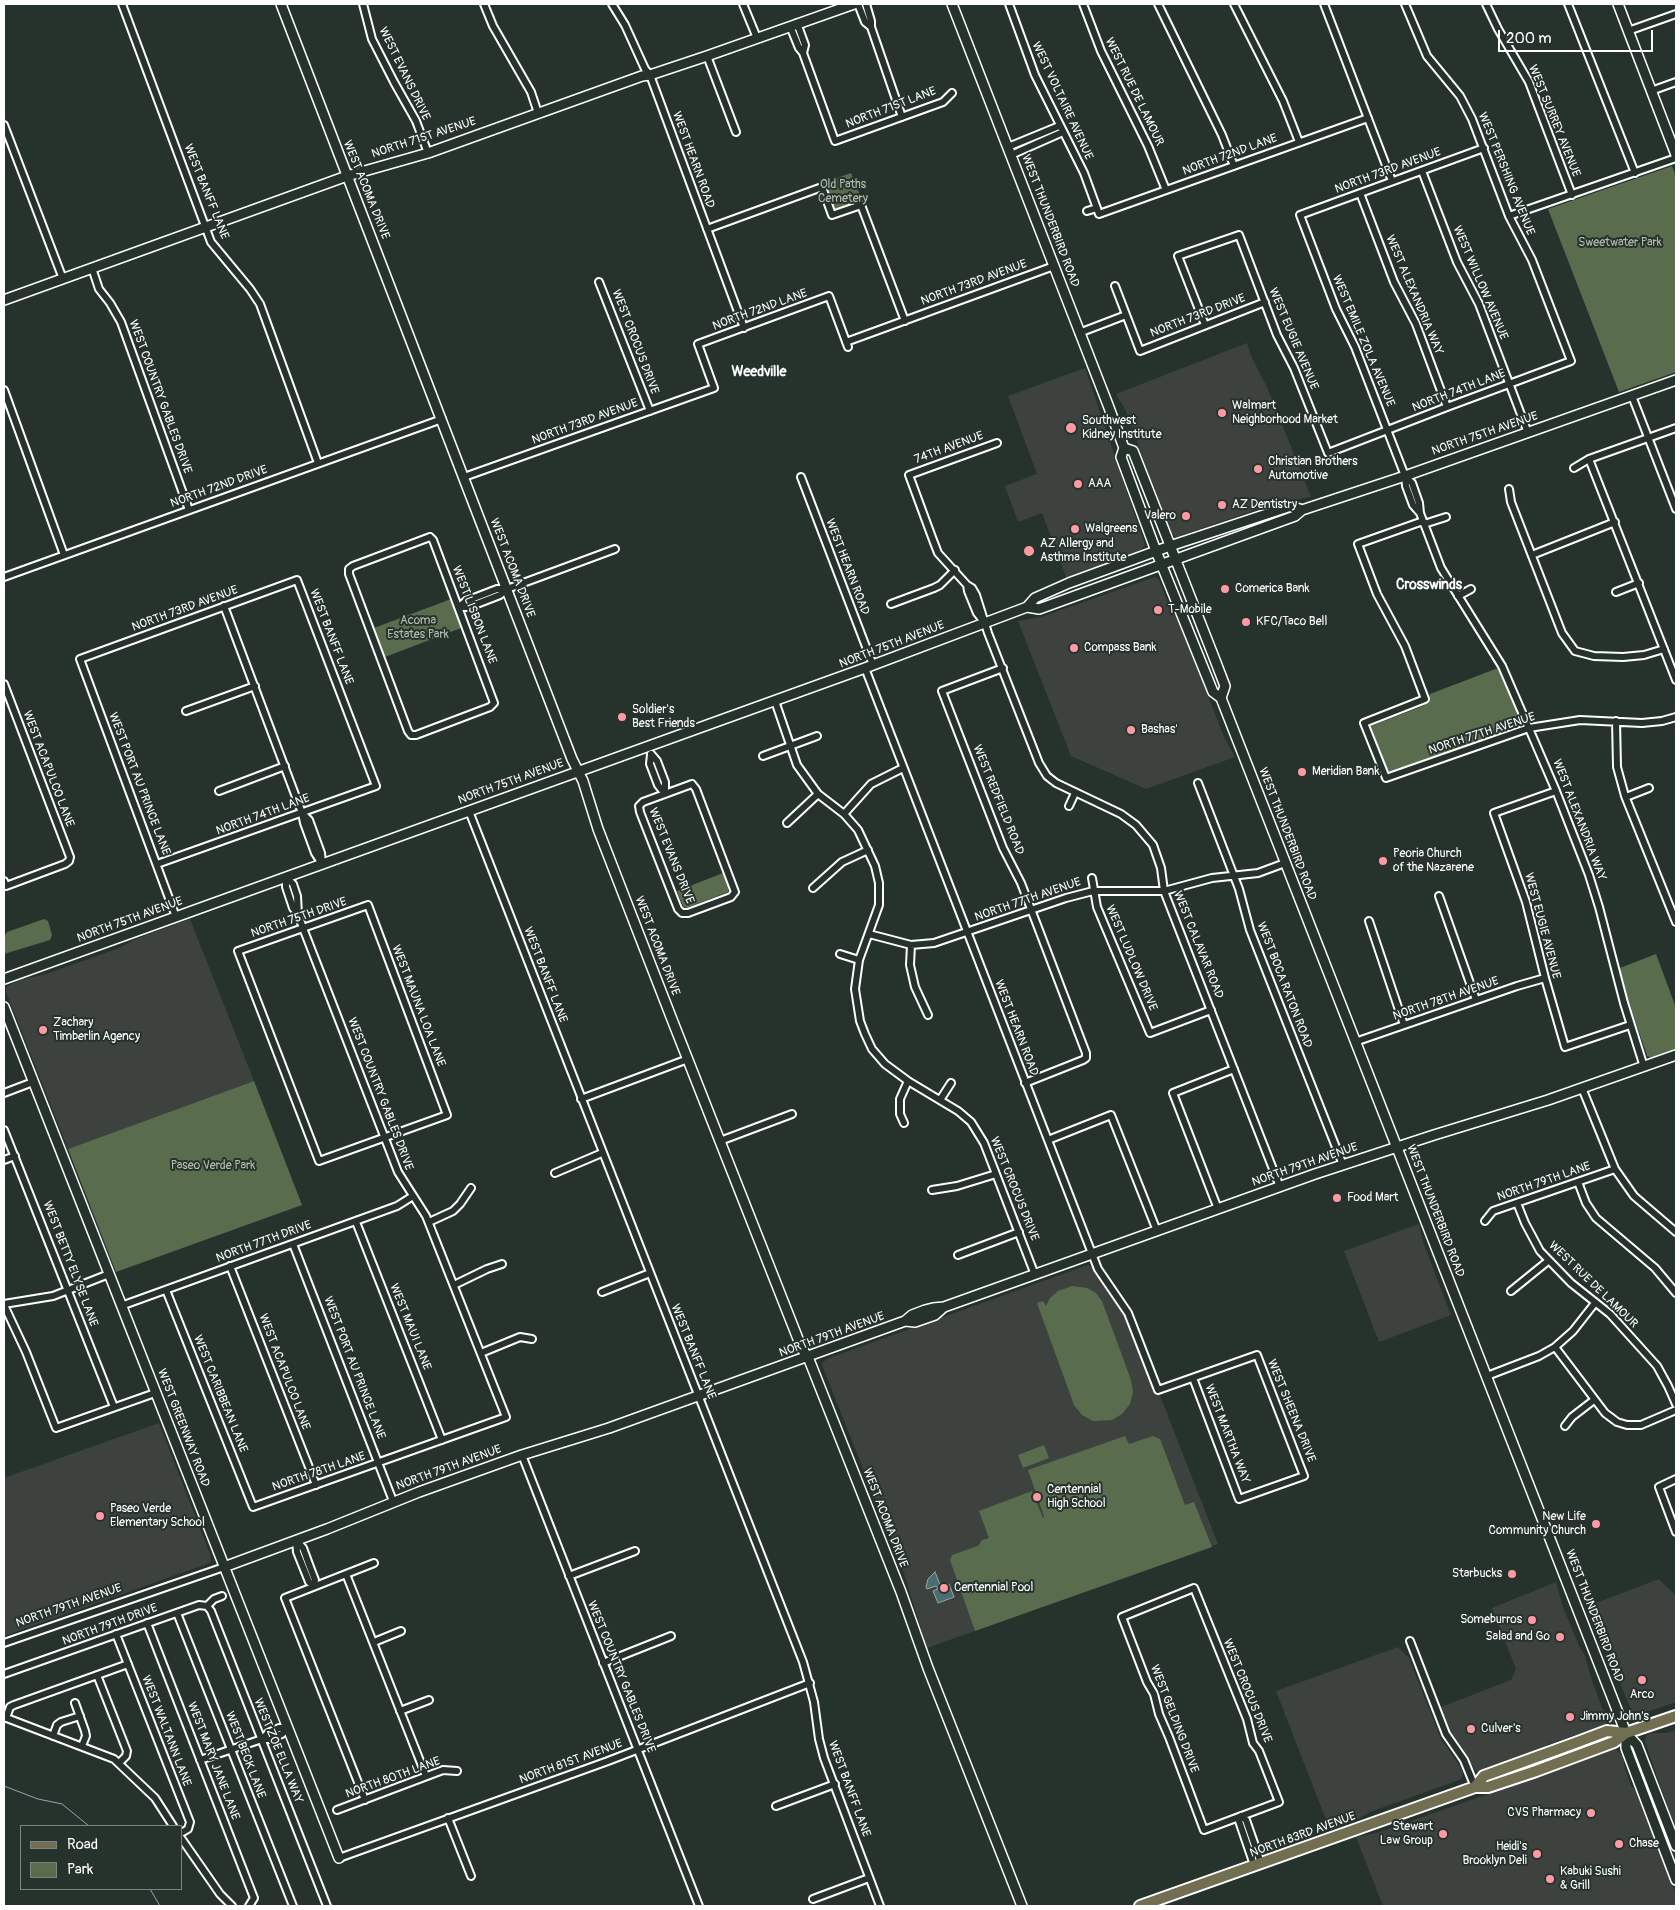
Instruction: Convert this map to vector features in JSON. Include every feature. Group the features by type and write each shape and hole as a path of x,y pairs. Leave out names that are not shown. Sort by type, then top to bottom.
{"main road":[{"name":"NORTH 83RD AVENUE","path":"1140,1906 1475,1787 1484,1776 1599,1734 1608,1731 1626,1733 1676,1716"}],"street":[{"name":"WEST BANFF LANE","path":"122,4 211,242 260,304 318,463"},
{"name":"WEST ACOMA DRIVE","path":"281,4 578,772 598,829 802,1349 808,1356 1022,1906"},
{"name":"WEST EVANS DRIVE","path":"362,4 372,38 416,121 428,153"},
{"path":"484,4 489,17 531,92 538,113"},
{"name":"WEST HEARN ROAD","path":"612,4 625,25 645,69 650,75 744,328"},
{"path":"743,4 757,38"},
{"name":"NORTH 71ST AVENUE","path":"4,300 347,176 428,153 642,76 707,56 854,4"},
{"path":"858,4 866,16"},
{"path":"866,4 864,22 871,27 902,117"},
{"name":"WEST THUNDERBIRD ROAD","path":"952,4 1124,448 1121,457 1156,551 1213,692 1221,698 1626,1733 1637,1745 1676,1846"},
{"name":"WEST VOLTAIRE AVENUE","path":"1009,4 1030,65 1084,173 1098,211"},
{"name":"WEST RUE DE LAMOUR","path":"1083,4 1095,39 1151,152 1166,190"},
{"path":"1158,4 1214,119 1234,166"},
{"path":"1234,4 1283,101 1299,142"},
{"path":"1324,4 1392,182"},
{"name":"WEST PERSHING AVENUE","path":"1405,4 1426,56 1460,96 1472,120 1510,216 1532,260 1571,361"},
{"name":"WEST SURREY AVENUE","path":"1486,4 1498,29 1529,82 1572,195"},
{"path":"1568,4 1635,173"},
{"path":"1510,216 1676,157 1618,4"},
{"path":"1628,30 1676,14"},
{"name":"NORTH 71ST LANE","path":"794,25 799,40 798,48 804,53 835,141 943,102 952,92"},
{"path":"707,56 736,132"},
{"path":"1651,91 1676,82"},
{"name":"NORTH 72ND LANE","path":"1098,211 1166,190 1368,118"},
{"path":"4,125 63,278"},
{"path":"1009,151 1061,129"},
{"name":"NORTH 73RD AVENUE","path":"1300,215 1484,148"},
{"name":"WEST WILLOW AVENUE","path":"1422,171 1457,262 1479,304 1528,433"},
{"path":"707,229 822,187 832,215 861,205 905,321"},
{"name":"WEST ALEXANDRIA WAY","path":"1360,193 1394,282 1416,324 1447,406"},
{"path":"1087,212 1098,211"},
{"name":"WEST EMILE ZOLA AVENUE","path":"1300,215 1336,309 1355,347 1405,476"},
{"name":"WEST EUGIE AVENUE","path":"1205,325 1178,256 1239,234 1278,336 1299,379 1328,452"},
{"name":"NORTH 73RD AVENUE","path":"847,344 1054,266"},
{"name":"WEST COUNTRY GABLES DRIVE","path":"92,268 99,289 121,322 189,510"},
{"name":"WEST CROCUS DRIVE","path":"600,282 650,411"},
{"path":"1079,333 1126,315 1115,286"},
{"name":"NORTH 72ND LANE","path":"714,388 698,344 829,296 847,344"},
{"name":"NORTH 73RD DRIVE","path":"1126,315 1140,350 1265,302"},
{"name":"NORTH 74TH LANE","path":"1328,452 1571,361"},
{"name":"NORTH 75TH AVENUE","path":"1027,607 1040,609 1294,516 1302,510 1405,476 1676,380"},
{"name":"NORTH 73RD AVENUE","path":"464,477 714,388"},
{"path":"4,390 64,555"},
{"path":"1632,396 1676,509"},
{"name":"NORTH 72ND DRIVE","path":"4,577 442,419"},
{"path":"1574,468 1589,459 1676,428"},
{"name":"74TH AVENUE","path":"909,475 997,443"},
{"name":"WEST THUNDERBIRD ROAD","path":"1124,448 1132,450 1225,686 1221,698"},
{"path":"1589,459 1676,680"},
{"name":"WEST CALAVAR ROAD","path":"909,475 936,548 976,595 982,610 984,623 1042,769 1051,780 1121,814 1143,831 1156,853 1161,868 1164,891 1280,1187"},
{"name":"WEST ALEXANDRIA WAY","path":"1405,476 1412,484 1419,503 1420,514 1441,568 1502,666 1556,791 1600,907 1630,1025 1644,1066"},
{"name":"WEST HEARN ROAD","path":"801,477 903,768 1098,1269 1128,1313 1158,1390 1193,1378"},
{"path":"1509,489 1511,502 1562,633 1574,651 1594,656 1623,657 1644,655 1664,649"},
{"name":"NORTH 75TH AVENUE","path":"4,979 869,667 1027,607 1035,598 1069,583 1156,551 1291,506 1302,510"},
{"path":"1424,522 1446,517"},
{"name":"NORTH 77TH AVENUE","path":"1424,522 1358,544 1377,594 1405,646 1426,699 1364,723 1386,778 1530,728 1580,720 1652,722 1676,717"},
{"path":"1532,555 1614,522"},
{"name":"WEST LISBON LANE","path":"430,537 433,540 459,607 494,704 472,714 412,735 408,730 349,574 349,569 430,537"},
{"path":"459,607 469,608 498,589 507,589 615,549"},
{"path":"891,604 940,585 955,570"},
{"name":"WEST BANFF LANE","path":"298,580 376,786"},
{"name":"NORTH 73RD AVENUE","path":"80,659 298,580"},
{"path":"1616,592 1639,583"},
{"path":"1458,596 1471,589"},
{"path":"224,606 285,766 315,854 322,864"},
{"name":"WEST PORT AU PRINCE LANE","path":"80,659 176,917"},
{"name":"WEST REDFIELD ROAD","path":"1003,668 942,691 1002,848 1021,883 1086,1054 1086,1058 1025,1083"},
{"name":"WEST ACAPULCO LANE","path":"4,684 70,857 69,862 5,884"},
{"path":"186,711 255,686"},
{"name":"WEST CROCUS DRIVE","path":"775,701 797,765 818,794 844,814 858,830 868,850 879,883 880,905 859,960 855,998 865,1034 877,1056 908,1081 940,1100 971,1122 984,1143 1035,1275"},
{"path":"1616,721 1618,767 1626,797 1676,922"},
{"path":"763,756 818,736"},
{"name":"WEST EVANS DRIVE","path":"650,754 657,761 665,782 665,794 658,785 650,764 650,754"},
{"path":"219,791 285,766"},
{"path":"844,814 871,784 903,768"},
{"name":"WEST BOCA RATON ROAD","path":"1198,783 1244,902 1250,930 1342,1165"},
{"name":"WEST EVANS DRIVE","path":"692,784 700,798 735,892 731,897 688,913 682,914 678,909 639,806 643,802 665,794 692,784"},
{"name":"NORTH 74TH LANE","path":"157,864 376,786"},
{"path":"1626,797 1649,788"},
{"name":"WEST EUGIE AVENUE","path":"1556,791 1494,813 1526,902 1544,978 1565,1047 1630,1025"},
{"path":"1069,806 1075,793"},
{"path":"787,823 818,794"},
{"name":"WEST BANFF LANE","path":"469,811 810,1683 819,1739 880,1906"},
{"path":"813,888 842,862 868,850"},
{"name":"NORTH 77TH AVENUE","path":"869,934 911,945 934,944 1066,898 1093,891 1164,891 1212,878 1258,873 1285,863"},
{"name":"WEST COUNTRY GABLES DRIVE","path":"286,877 286,887 293,908 298,914 384,1138 398,1172 424,1210 506,1417"},
{"name":"WEST LUDLOW DRIVE","path":"1092,878 1097,907 1150,1033 1211,1010"},
{"path":"1439,896 1476,1000"},
{"name":"NORTH 75TH DRIVE","path":"368,905 238,951 319,1161 384,1138"},
{"name":"WEST MAUNA LOA LANE","path":"368,905 446,1115 384,1138"},
{"path":"1369,921 1404,1025"},
{"path":"911,945 910,965 915,987 928,1015"},
{"path":"840,954 859,960"},
{"name":"NORTH 78TH AVENUE","path":"1355,1042 1544,978"},
{"name":"WEST GREENWAY ROAD","path":"4,1007 339,1858"},
{"name":"NORTH 79TH AVENUE","path":"4,1642 224,1567 394,1501 522,1455 608,1428 905,1321 915,1322 935,1315 944,1307 1342,1165 1582,1088 1676,1055"},
{"path":"582,1099 688,1059"},
{"path":"1218,1209 1173,1093 1234,1069"},
{"path":"904,1123 900,1114 900,1099 908,1081"},
{"path":"4,1093 33,1082"},
{"path":"940,1100 951,1083"},
{"path":"1582,1088 1615,1169 1634,1196 1676,1232"},
{"path":"720,1141 792,1114"},
{"path":"1048,1140 1111,1115 1156,1231"},
{"name":"WEST BETTY ELYSE LANE","path":"4,1130 114,1407"},
{"path":"555,1173 602,1154"},
{"path":"4,1160 15,1156"},
{"name":"NORTH 79TH LANE","path":"1484,1221 1493,1211 1615,1169"},
{"path":"932,1190 956,1186 996,1174"},
{"path":"1578,1182 1586,1203 1596,1218 1655,1268 1676,1293"},
{"path":"429,1222 453,1211 471,1188"},
{"name":"NORTH 77TH DRIVE","path":"121,1306 356,1222 398,1206 413,1196"},
{"name":"WEST RUE DE LAMOUR","path":"1516,1203 1534,1241 1548,1261 1571,1283 1610,1314 1657,1366 1676,1404"},
{"name":"WEST MAUI LANE","path":"356,1222 442,1440"},
{"path":"958,1255 1019,1232"},
{"name":"WEST PORT AU PRINCE LANE","path":"293,1244 394,1501"},
{"path":"1511,1292 1548,1261"},
{"path":"454,1284 487,1268 502,1264"},
{"name":"WEST ACAPULCO LANE","path":"230,1266 316,1485"},
{"path":"602,1292 650,1273"},
{"path":"109,1274 45,1298 4,1305 26,1352 56,1428 155,1392"},
{"name":"WEST CARIBBEAN LANE","path":"166,1290 253,1507"},
{"path":"1487,1376 1555,1348 1573,1331 1595,1303"},
{"path":"481,1353 520,1337 532,1339"},
{"path":"1555,1348 1605,1414 1617,1422 1627,1425 1641,1425 1676,1410"},
{"name":"WEST SHEENA DRIVE","path":"1193,1378 1256,1355 1304,1476 1239,1499"},
{"name":"WEST MARTHA WAY","path":"1193,1378 1239,1499"},
{"path":"1565,1426 1594,1400"},
{"name":"NORTH 78TH LANE","path":"253,1507 506,1417"},
{"name":"WEST COUNTRY GABLES DRIVE","path":"522,1455 699,1906"},
{"path":"1676,1479 1659,1487 1676,1532"},
{"path":"296,1540 297,1552 309,1582 314,1586"},
{"path":"569,1576 635,1551"},
{"path":"365,1800 284,1598 374,1562"},
{"path":"346,1574 426,1776"},
{"name":"WEST CROCUS DRIVE","path":"1194,1588 1247,1719 1253,1743 1279,1802 1241,1816"},
{"name":"WEST GELDING DRIVE","path":"1194,1588 1122,1617 1147,1682 1154,1694 1158,1714 1169,1737 1204,1830 1241,1816"},
{"name":"NORTH 79TH DRIVE","path":"4,1674 199,1605 207,1606 214,1599 222,1596"},
{"name":"WEST ZOE ELLA WAY","path":"207,1606 211,1611 262,1738 327,1906"},
{"name":"WEST BECK LANE","path":"177,1613 292,1906"},
{"name":"WEST MARY JANE LANE","path":"147,1624 254,1898 249,1906"},
{"path":"374,1642 401,1631"},
{"name":"WEST WALTANN LANE","path":"116,1634 190,1822 188,1829 182,1833"},
{"path":"603,1663 671,1636"},
{"path":"1410,1641 1446,1734 1464,1760 1475,1787"},
{"path":"128,1664 14,1705 10,1707 5,1718 109,1756 119,1763 155,1798 172,1825"},
{"path":"97,1676 127,1751 126,1756 119,1763"},
{"name":"NORTH 81ST AVENUE","path":"339,1858 638,1750 810,1683"},
{"path":"400,1711 429,1700"},
{"path":"75,1703 86,1736 82,1746"},
{"path":"53,1736 57,1725 61,1722 80,1716"},
{"path":"200,1760 262,1738 280,1728 288,1728"},
{"name":"WEST THUNDERBIRD ROAD","path":"1626,1733 1626,1748 1676,1880"},
{"name":"NORTH 80TH LANE","path":"337,1810 443,1770 457,1770"},
{"path":"776,1806 835,1784"},
{"path":"1241,1816 1246,1820 1247,1833 1258,1864"},
{"path":"448,1818 471,1876"},
{"path":"182,1839 220,1894 232,1906"},
{"path":"813,1899 869,1878"}],"shaded area":[{"path":"1247,343 1252,358 1267,387 1311,497 1276,503 1176,537 1171,533 1125,409 1116,394"},
{"path":"1085,368 1145,545 1138,553 1067,579 1042,513 1018,522 1005,486 1037,474 1008,396"},
{"path":"1155,577 1159,580 1169,606 1179,622 1224,737 1235,757 1146,789 1071,756 1018,621 1041,617"},
{"path":"190,919 254,1081 68,1149 6,988 24,979 46,974 119,948 136,939"},
{"path":"1419,1224 1423,1242 1451,1315 1379,1342 1344,1251"},
{"name":"Centennial High School","path":"1088,1265 1094,1268 1122,1310 1154,1390 1159,1393 1218,1544 927,1648 903,1570 822,1365 823,1362 829,1358"},
{"name":"Paseo Verde Elementary School","path":"159,1423 210,1554 211,1562 4,1636 4,1478"},
{"path":"1659,1579 1676,1596 1676,1702 1638,1715 1632,1712 1588,1606"},
{"path":"1556,1582 1563,1607 1585,1656 1606,1718 1606,1725 1603,1729 1584,1732 1549,1744 1535,1752 1478,1772 1451,1733 1441,1707 1511,1680 1516,1669 1492,1608"},
{"path":"1398,1647 1409,1658 1441,1739 1460,1766 1463,1772 1462,1778 1370,1812 1354,1821 1330,1830 1276,1691"},
{"path":"1676,1730 1676,1833 1645,1741 1646,1736 1650,1733 1667,1733"},
{"path":"1616,1749 1623,1756 1631,1786 1637,1792 1676,1894 1676,1906 1383,1906 1356,1837 1377,1833"}],"green space":[{"name":"Sweetwater Park","path":"1672,166 1676,176 1676,372 1619,392 1548,209"},
{"name":"Old Paths Cemetery","path":"851,173 862,200 833,211 823,183"},
{"name":"Acoma Estates Park","path":"451,599 461,628 385,657 374,628"},
{"path":"1498,668 1523,721 1522,727 1392,773 1386,771 1370,730 1371,726 1423,706 1428,702 1430,694"},
{"path":"723,873 729,888 728,892 686,908 683,906 677,891"},
{"path":"44,919 48,921 52,935 50,940 4,954 4,937 7,932"},
{"path":"1656,954 1676,1008 1676,1049 1652,1058 1647,1056 1626,996 1620,968"},
{"name":"Paseo Verde Park","path":"254,1081 302,1205 116,1272 68,1149"},
{"path":"1072,1286 1087,1288 1096,1293 1102,1301 1131,1380 1133,1392 1130,1404 1122,1414 1112,1420 1093,1421 1082,1415 1074,1405 1037,1303 1043,1301 1046,1306 1050,1298 1058,1291"},
{"path":"1125,1436 1129,1444 1153,1436 1160,1439 1185,1505 1194,1502 1212,1547 975,1631 950,1560 952,1555 978,1546 982,1540 989,1538 979,1511 1032,1491 1043,1518 1044,1516 1028,1470"},
{"path":"1044,1445 1049,1458 1023,1468 1018,1455"}],"water":[{"name":"Centennial Pool","path":"935,1572 941,1587 949,1584 954,1597 938,1603 933,1591 938,1589 936,1586 927,1589 928,1579"}],"waterway":[{"path":"4,1786 38,1799 62,1804 88,1825"},
{"path":"151,1890 160,1906"}],"place":[{"name":"Walmart Neighborhood Market","path":"1222,413"},
{"name":"Southwest Kidney Institute","path":"1071,428"},
{"name":"Christian Brothers Automotive","path":"1258,469"},
{"name":"AAA","path":"1078,484"},
{"name":"AZ Dentistry","path":"1222,505"},
{"name":"Valero","path":"1186,516"},
{"name":"Walgreens","path":"1075,529"},
{"name":"AZ Allergy and Asthma Institute","path":"1029,551"},
{"name":"Comerica Bank","path":"1225,589"},
{"name":"T-Mobile","path":"1158,610"},
{"name":"KFC/Taco Bell","path":"1246,622"},
{"name":"Compass Bank","path":"1074,648"},
{"name":"Soldier's Best Friends","path":"622,717"},
{"name":"Bashas'","path":"1131,730"},
{"name":"Meridian Bank","path":"1302,772"},
{"name":"Peoria Church of the Nazarene","path":"1383,861"},
{"name":"Zachary Timberlin Agency","path":"43,1030"},
{"name":"Food Mart","path":"1337,1198"},
{"name":"Centennial High School","path":"1037,1497"},
{"name":"Paseo Verde Elementary School","path":"100,1516"},
{"name":"New Life Community Church","path":"1596,1524"},
{"name":"Starbucks","path":"1512,1574"},
{"name":"Centennial Pool","path":"944,1588"},
{"name":"Someburros","path":"1532,1620"},
{"name":"Salad and Go","path":"1560,1637"},
{"name":"Arco","path":"1642,1680"},
{"name":"Jimmy John's","path":"1570,1717"},
{"name":"Culver's","path":"1471,1729"},
{"name":"CVS Pharmacy","path":"1591,1813"},
{"name":"Stewart Law Group","path":"1443,1834"},
{"name":"Chase","path":"1619,1844"},
{"name":"Heidi's Brooklyn Deli","path":"1537,1854"},
{"name":"Kabuki Sushi & Grill","path":"1550,1879"}],"district":[{"name":"Weedville","path":"759,372"},
{"name":"Crosswinds","path":"1429,585"}]}
